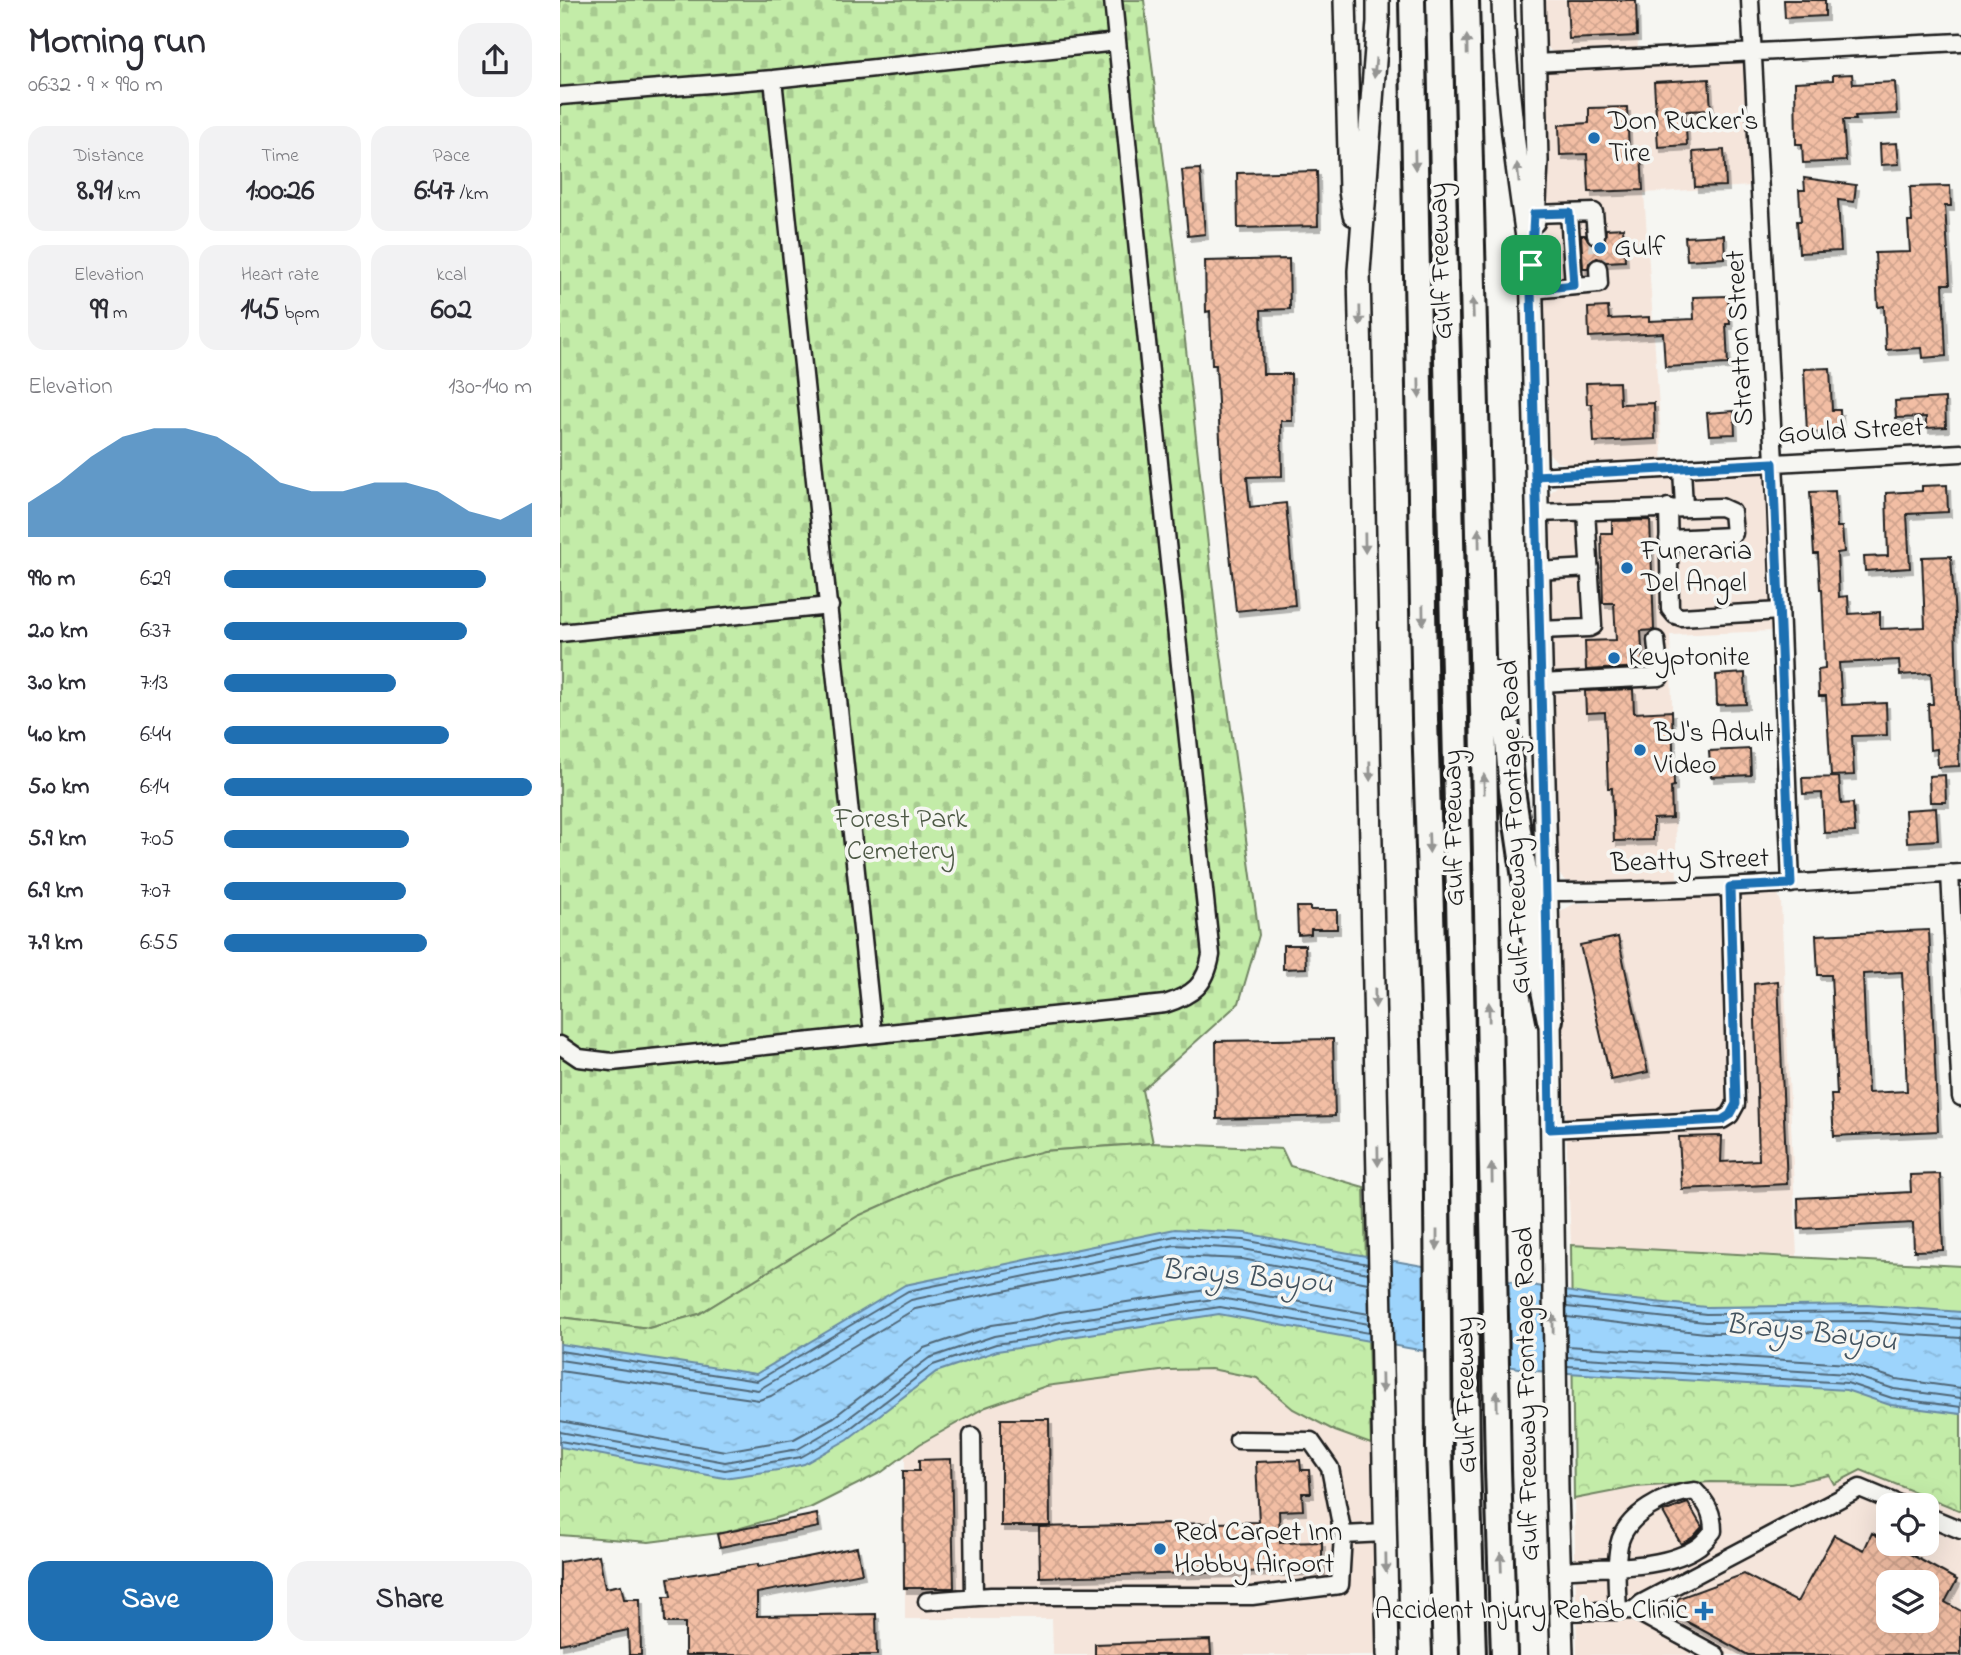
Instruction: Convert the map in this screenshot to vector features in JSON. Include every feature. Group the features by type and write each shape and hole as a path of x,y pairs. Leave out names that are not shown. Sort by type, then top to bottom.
{"highway":[{"name":"Gulf Freeway","path":"1412,0 1424,706 1436,1074 1439,1447 1446,1655"},
{"name":"Gulf Freeway","path":"1439,0 1473,1655"},
{"name":"Gulf Freeway","path":"1466,0 1504,1655"},
{"path":"1482,655 1506,718 1512,790 1523,868 1549,1020"}],"main road":[{"path":"1345,0 1350,191 1359,248"},
{"path":"1378,0 1359,248 1388,1655"},
{"name":"Gulf Freeway Frontage Road","path":"1503,0 1518,181 1531,265 1562,1655"},
{"path":"1531,265 1537,161 1533,0"}],"street":[{"path":"560,1045 579,1058 612,1062 1165,1004 1188,997 1208,973 1210,955 1113,0"},
{"name":"Stratton Street","path":"1750,0 1791,884"},
{"path":"560,96 773,79 1117,41"},
{"path":"1535,63 1961,42"},
{"path":"773,79 873,1034"},
{"path":"1534,214 1594,212 1596,235"},
{"path":"1569,213 1574,285"},
{"path":"1531,290 1599,284 1598,268"},
{"name":"Gould Street","path":"1535,476 1961,453"},
{"path":"1682,469 1668,539 1670,608 1675,615 1681,617 1780,611"},
{"path":"1536,513 1676,507 1727,508 1732,512 1734,533 1727,538 1668,539"},
{"path":"1539,630 1593,626 1586,511"},
{"path":"1537,571 1590,568"},
{"path":"560,633 830,606"},
{"path":"1540,683 1660,677 1656,640"},
{"path":"1956,873 1956,1022 1961,1097"},
{"name":"Beatty Street","path":"1546,892 1730,887 1956,873"},
{"path":"1550,1129 1722,1120 1730,1115 1736,1104 1730,887"},
{"path":"972,1436 974,1597"},
{"path":"927,1601 974,1597 1252,1596 1340,1584 1343,1535 1330,1468 1311,1441 1238,1440"},
{"path":"1562,1612 1626,1611 1860,1488 1876,1495"},
{"path":"1560,1570 1617,1567 1672,1559 1699,1546 1713,1531 1713,1519 1708,1504 1695,1491 1682,1492 1657,1503 1633,1521 1619,1542 1617,1567 1626,1611"},
{"path":"1939,1521 1961,1530"},
{"path":"1343,1535 1385,1533"},
{"path":"1626,1611 1708,1653"}],"shaded area":[{"path":"1542,0 1636,0 1638,50 1561,54 1551,51 1543,35"},
{"path":"1736,59 1745,61 1747,65 1751,186 1644,193 1663,464 1585,467 1557,462 1549,453 1542,193 1544,75 1550,71"},
{"path":"1758,470 1768,479 1773,631 1670,635 1677,880 1567,881 1557,869 1554,660 1547,505 1549,494 1559,484 1567,481"},
{"path":"1777,892 1781,902 1797,1256 1571,1245 1561,1005 1561,911 1574,904"},
{"path":"1211,1369 1257,1378 1293,1409 1335,1431 1371,1444 1376,1655 1053,1655 1052,1619 905,1619 905,1455 986,1407 1046,1386 1168,1370"},
{"path":"1861,1470 1917,1493 1876,1493 1876,1556 1939,1556 1939,1502 1961,1511 1961,1655 1577,1655 1574,1499 1636,1487 1711,1482 1791,1483 1829,1475 1835,1484"}],"green space":[{"name":"Forest Park Cemetery","path":"560,0 1144,0 1217,625 1259,935 1239,1003 1142,1090 1153,1143 1044,1151 776,1268 699,1314 649,1328 560,1317"},
{"path":"1153,1143 1282,1149 1290,1166 1364,1187 1371,1444 1335,1431 1293,1409 1257,1378 1211,1369 1168,1370 1046,1386 986,1407 920,1444 882,1472 810,1508 727,1532 649,1542 560,1535 560,1317 649,1328 699,1314 858,1216 945,1177 1044,1151"},
{"path":"1571,1245 1961,1266 1961,1511 1939,1502 1939,1493 1917,1493 1861,1470 1834,1484 1829,1475 1791,1483 1711,1482 1636,1487 1574,1499"}],"water":[{"name":"Brays Bayou","path":"1175,1229 1245,1233 1594,1296 1706,1307 1867,1305 1961,1312 1961,1414 1890,1405 1846,1390 1535,1371 1219,1314 997,1351 936,1372 848,1439 804,1464 778,1470 724,1478 560,1447 560,1344 756,1374 905,1285"}],"building":[{"path":"1567,0 1636,0 1637,36 1569,39"},
{"path":"1784,0 1825,0 1825,16 1785,18"},
{"path":"1852,74 1853,84 1895,82 1897,114 1855,116 1856,120 1843,120 1846,161 1803,163 1802,144 1796,144 1795,82 1833,80 1833,75"},
{"path":"1709,79 1711,110 1685,111 1687,145 1658,147 1654,82"},
{"name":"Don Rucker's Tire","path":"1627,107 1629,152 1641,152 1643,190 1589,192 1587,154 1560,155 1559,125 1589,123 1589,108"},
{"path":"1897,143 1899,164 1881,165 1880,144"},
{"path":"1724,150 1726,186 1695,187 1693,152"},
{"path":"1200,169 1205,234 1188,236 1182,170"},
{"path":"1317,171 1318,226 1238,228 1237,173"},
{"path":"1804,178 1856,185 1854,202 1838,200 1841,251 1799,253 1799,190 1805,190"},
{"path":"1950,186 1951,206 1945,206 1950,284 1943,284 1946,356 1923,358 1922,348 1886,350 1884,306 1878,307 1875,253 1910,252 1910,187"},
{"name":"Gulf","path":"1623,228 1625,261 1606,262 1597,258 1589,263 1588,268 1583,268 1581,235 1585,235 1591,244 1598,245 1605,240 1606,229"},
{"path":"1724,235 1725,258 1687,260 1685,237"},
{"path":"1289,259 1290,309 1261,310 1263,374 1291,374 1292,421 1281,421 1282,476 1247,477 1250,507 1286,503 1295,605 1236,611 1222,477 1216,365 1212,365 1210,311 1206,312 1205,261"},
{"path":"1728,296 1728,364 1665,367 1663,333 1589,337 1588,308 1608,307 1609,319 1694,319 1693,297"},
{"path":"1830,368 1832,410 1840,410 1841,431 1807,433 1804,369"},
{"path":"1619,382 1620,404 1654,403 1655,439 1594,442 1592,404 1587,404 1586,383"},
{"path":"1945,398 1946,427 1926,428 1926,417 1896,418 1895,401"},
{"path":"1734,411 1735,434 1709,435 1707,413"},
{"path":"1947,485 1948,512 1907,514 1910,568 1865,571 1864,557 1888,556 1886,493 1922,491 1922,486"},
{"path":"1835,491 1837,527 1842,527 1844,552 1837,553 1839,597 1848,596 1849,614 1880,612 1880,629 1925,627 1922,557 1951,556 1959,766 1938,767 1937,749 1930,750 1928,704 1933,704 1931,673 1900,675 1899,660 1839,663 1842,705 1886,703 1887,735 1852,736 1854,775 1831,776 1826,696 1819,696 1818,670 1825,669 1824,634 1822,589 1818,554 1814,554 1810,492"},
{"name":"Funeraria Del Angel","path":"1650,520 1654,630 1641,631 1643,667 1586,670 1585,641 1616,640 1614,603 1603,603 1601,533 1612,533 1612,521"},
{"path":"1745,673 1746,704 1717,705 1716,675"},
{"path":"1633,689 1634,713 1672,711 1672,818 1653,819 1653,840 1614,841 1612,788 1608,788 1605,712 1586,713 1585,691"},
{"path":"1750,749 1751,775 1711,777 1709,751"},
{"path":"1945,775 1946,802 1930,802 1929,776"},
{"path":"1839,777 1841,804 1853,803 1855,832 1824,833 1822,793 1803,794 1802,778"},
{"path":"1936,808 1938,840 1907,842 1905,810"},
{"path":"1297,907 1337,910 1337,929 1311,929 1311,934 1298,935"},
{"path":"1929,930 1938,1131 1834,1136 1831,1095 1837,1095 1831,975 1818,975 1816,935","holes":["1902,972 1907,1091 1868,1093 1863,974"]},
{"path":"1618,937 1648,1072 1611,1080 1580,945"},
{"path":"1283,945 1305,945 1306,968 1283,969"},
{"path":"1778,981 1787,1184 1682,1189 1679,1137 1722,1136 1721,1162 1759,1160 1754,984"},
{"path":"1333,1039 1335,1116 1217,1119 1216,1041"},
{"path":"1940,1174 1943,1250 1914,1251 1913,1223 1799,1229 1798,1198 1911,1192 1910,1175"},
{"path":"1001,1419 1049,1419 1050,1526 1001,1526"},
{"path":"951,1459 954,1588 904,1588 903,1471 919,1471 919,1460"},
{"name":"Red Carpet Inn Hobby Airport","path":"1300,1460 1301,1470 1309,1470 1311,1493 1302,1493 1303,1510 1279,1511 1280,1543 1322,1542 1322,1570 1040,1577 1039,1527 1259,1522 1256,1462"},
{"path":"1688,1503 1702,1527 1693,1537 1681,1544 1663,1512"},
{"path":"817,1514 819,1527 720,1547 717,1534"},
{"path":"1872,1533 1876,1535 1876,1556 1914,1556 1939,1570 1876,1570 1876,1633 1939,1633 1939,1570 1957,1580 1945,1602 1961,1611 1961,1655 1748,1655 1671,1613 1679,1598 1744,1574 1797,1602 1834,1535 1864,1550"},
{"path":"857,1547 862,1573 757,1593 757,1616 876,1614 877,1655 685,1655 685,1623 665,1623 664,1597 671,1597 668,1578 758,1564 758,1567"},
{"path":"599,1555 605,1588 621,1585 624,1599 640,1599 641,1655 629,1655 628,1630 560,1644 560,1562"},
{"path":"1210,1640 1211,1655 1095,1655 1095,1644"}],"tunnel":[{"path":"1596,235 1598,268"}],"place":[{"name":"Don Rucker's Tire","path":"1594,138"},
{"name":"Gulf","path":"1600,248"},
{"name":"Funeraria Del Angel","path":"1627,568"},
{"name":"Keyptonite","path":"1614,658"},
{"name":"BJ's Adult Video","path":"1640,750"},
{"name":"Red Carpet Inn Hobby Airport","path":"1160,1549"},
{"name":"Accident Injury Rehab Clinic","path":"1704,1611"}],"route":[{"path":"1531,265 1531,290 1535,476 1549,1020 1550,1129 1722,1120 1730,1115 1736,1104 1730,887 1791,884 1773,463 1535,476 1533,383 1531,290 1574,285 1569,213 1534,214 1531,265"}]}
